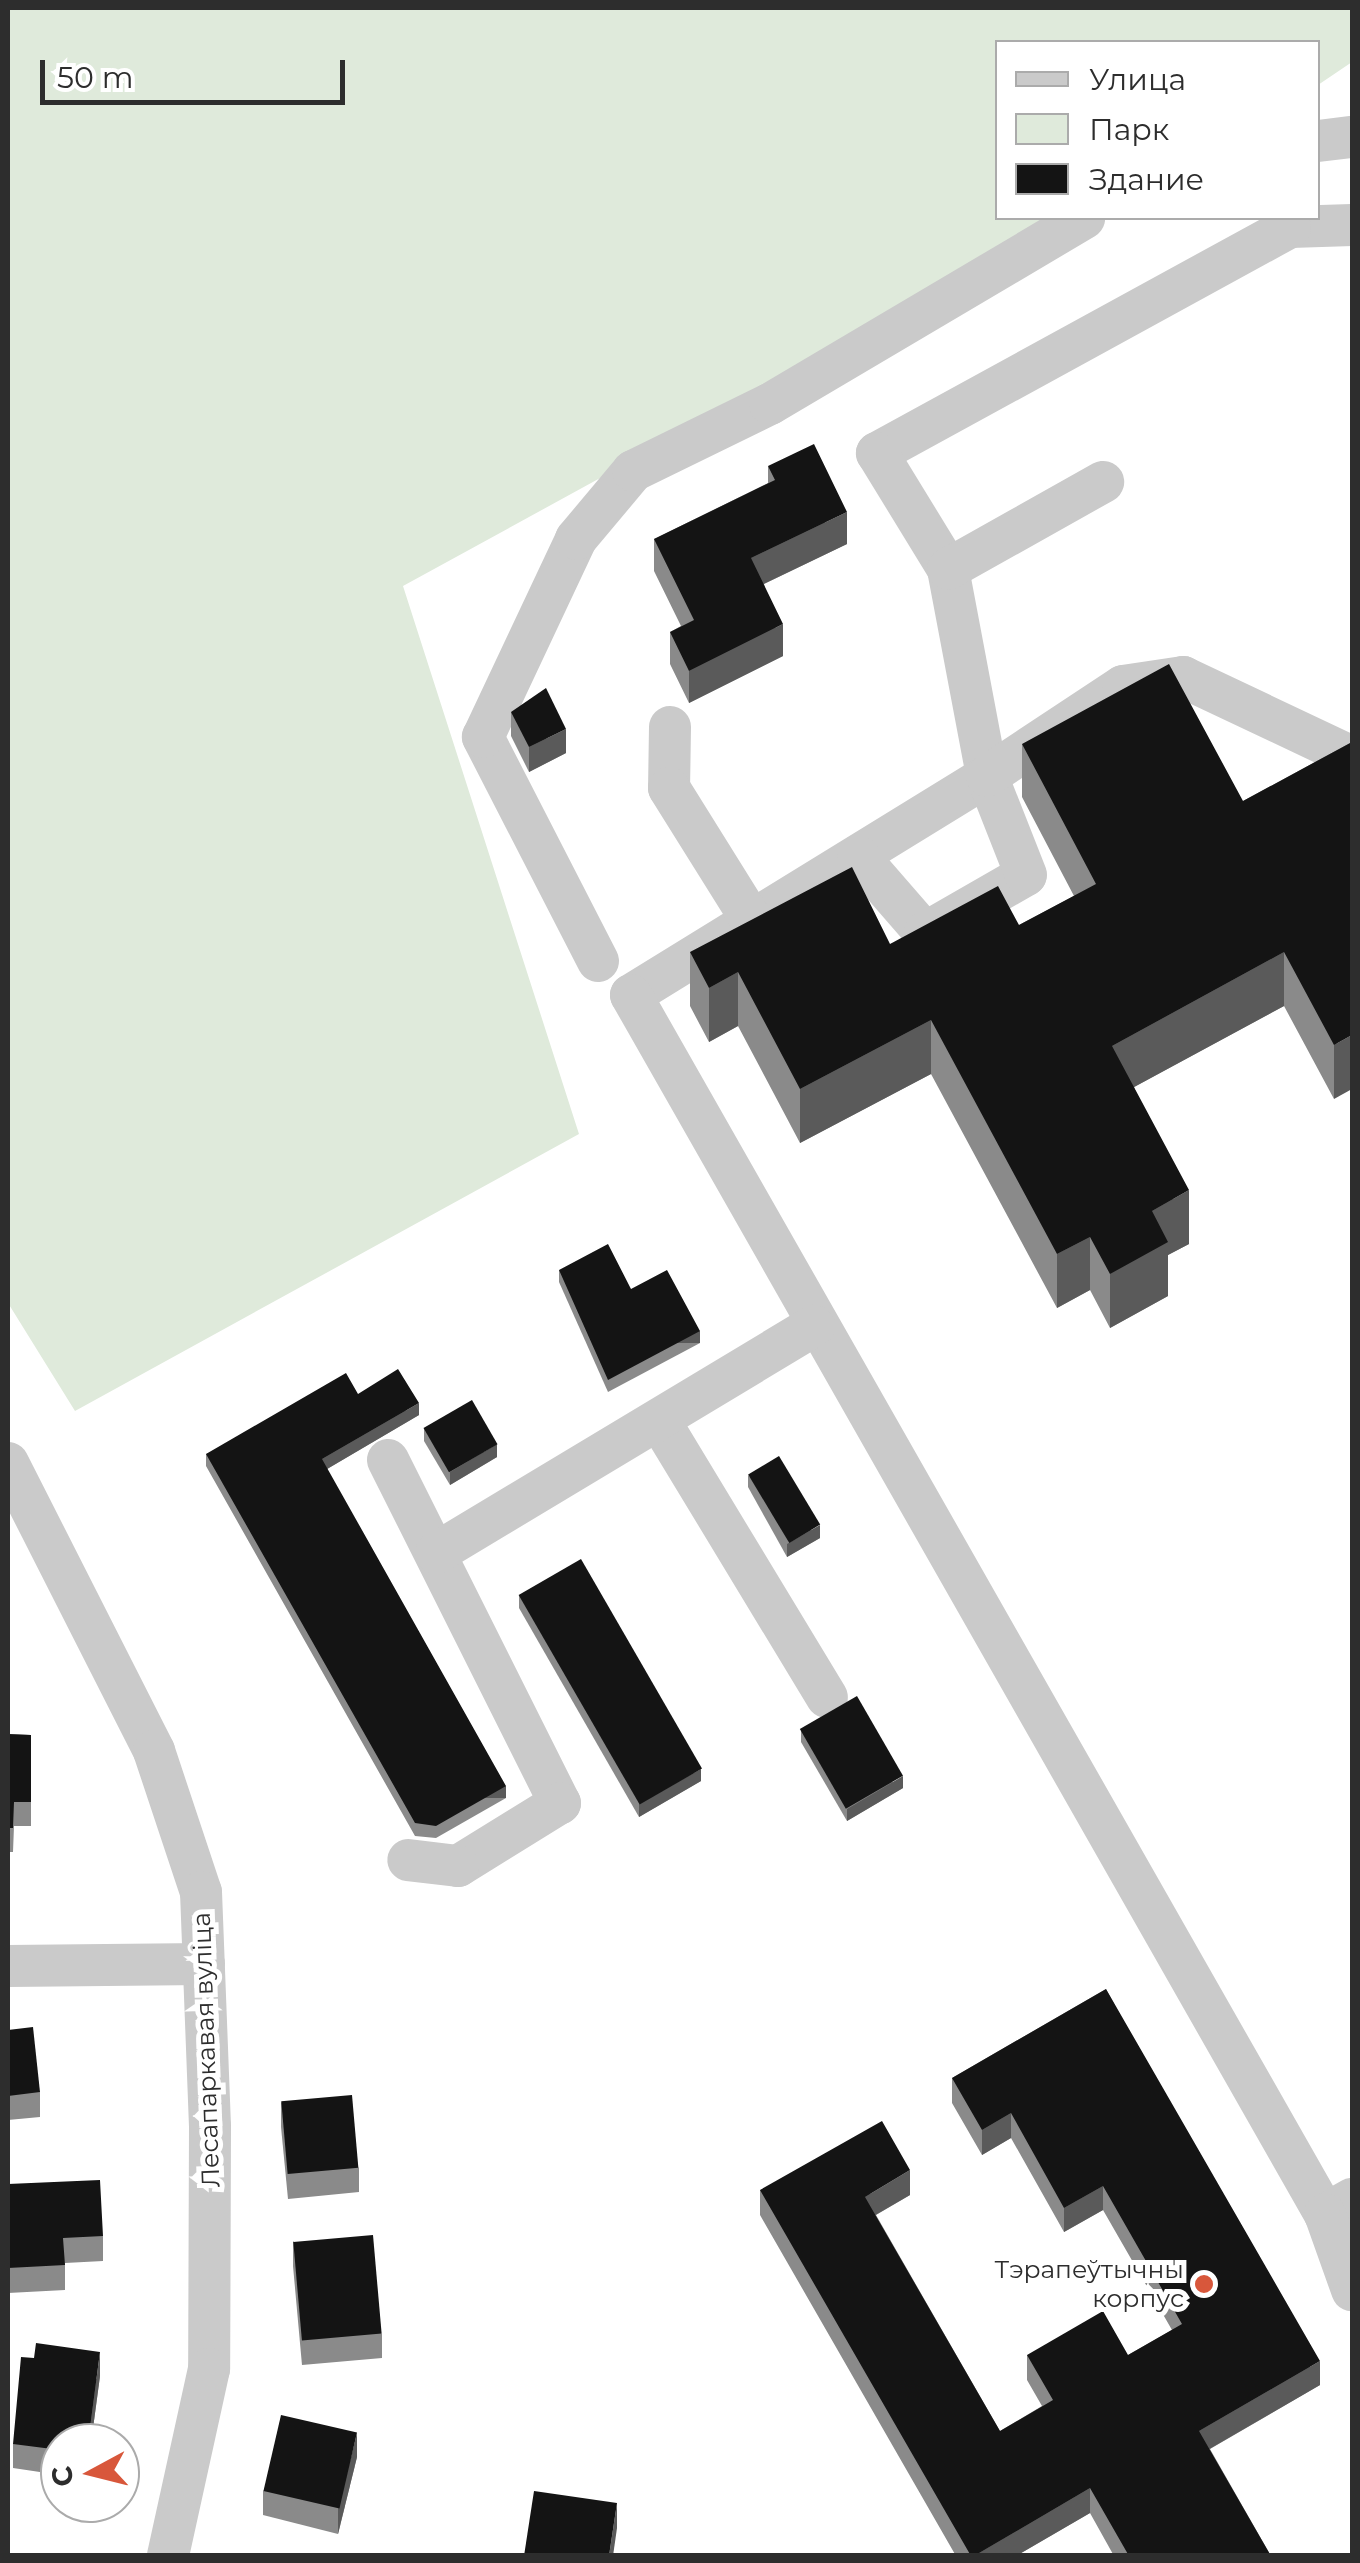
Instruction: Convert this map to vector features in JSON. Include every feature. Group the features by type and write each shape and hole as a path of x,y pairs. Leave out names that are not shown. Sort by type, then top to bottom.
{"street":[{"path":"1320,141 1352,137"},
{"path":"598,961 484,737 576,539 633,471 770,404 1081,220"},
{"path":"858,856 924,933 1026,876 987,776 948,569 877,453 1290,226 1352,225"},
{"path":"948,569 1103,482"},
{"path":"1352,757 1183,677 1123,686 987,776 631,996 814,1326 1339,2207 1352,2290"},
{"path":"670,727 668,788 752,921"},
{"path":"436,1553 814,1326"},
{"path":"659,1420 826,1697"},
{"path":"388,1460 560,1804 458,1866 408,1860"},
{"name":"Лесапаркавая вуліца","path":"8,1464 154,1751 201,1892 210,2369 168,2556"},
{"path":"8,1966 204,1964"}],"green space":[{"path":"8,8 1352,8 1352,62 1320,84 1320,40 995,40 995,220 1071,220 403,586 579,1134 75,1411 8,1303"}],"building":[{"path":"814,444 847,512 751,558 783,624 689,671 670,632 694,620 654,539 775,480 768,466"},
{"path":"1169,664 1243,801 1352,742 1352,1035 1334,1045 1284,952 1112,1046 1189,1190 1152,1211 1168,1242 1110,1274 1090,1237 1057,1254 931,1020 800,1089 738,972 709,988 690,952 852,867 890,944 998,886 1019,925 1096,884 1022,744"},
{"path":"546,688 566,729 529,747 511,712"},
{"path":"608,1244 631,1289 667,1270 700,1331 608,1380 559,1270"},
{"path":"398,1369 419,1403 322,1459 506,1786 436,1826 415,1823 206,1454 346,1373 358,1394"},
{"path":"472,1400 498,1444 449,1472 424,1428"},
{"path":"779,1456 820,1525 789,1543 748,1475"},
{"path":"581,1559 702,1769 640,1805 519,1595"},
{"path":"857,1696 903,1776 846,1809 800,1729"},
{"path":"8,1734 31,1735 31,1802 14,1802 13,1828 8,1828"},
{"name":"Тэрапеўтычны корпус","path":"1106,1989 1320,2361 1199,2431 1271,2556 1129,2556 1090,2488 971,2556 760,2190 882,2121 910,2170 865,2197 1000,2431 1053,2400 1027,2355 1103,2311 1128,2355 1182,2324 1103,2186 1064,2208 1011,2113 982,2130 952,2078"},
{"path":"33,2027 40,2092 8,2096 8,2030"},
{"path":"352,2095 358,2168 288,2174 281,2101"},
{"path":"100,2180 103,2236 63,2238 65,2265 8,2268 8,2184"},
{"path":"373,2235 382,2334 302,2341 293,2242"},
{"path":"36,2343 100,2352 91,2423 40,2423 40,2447 13,2444 21,2357 34,2358"},
{"path":"281,2415 357,2433 339,2509 263,2491"},
{"path":"534,2491 617,2503 609,2556 524,2556"}],"place":[{"name":"Тэрапеўтычны корпус","path":"1204,2284"}]}
